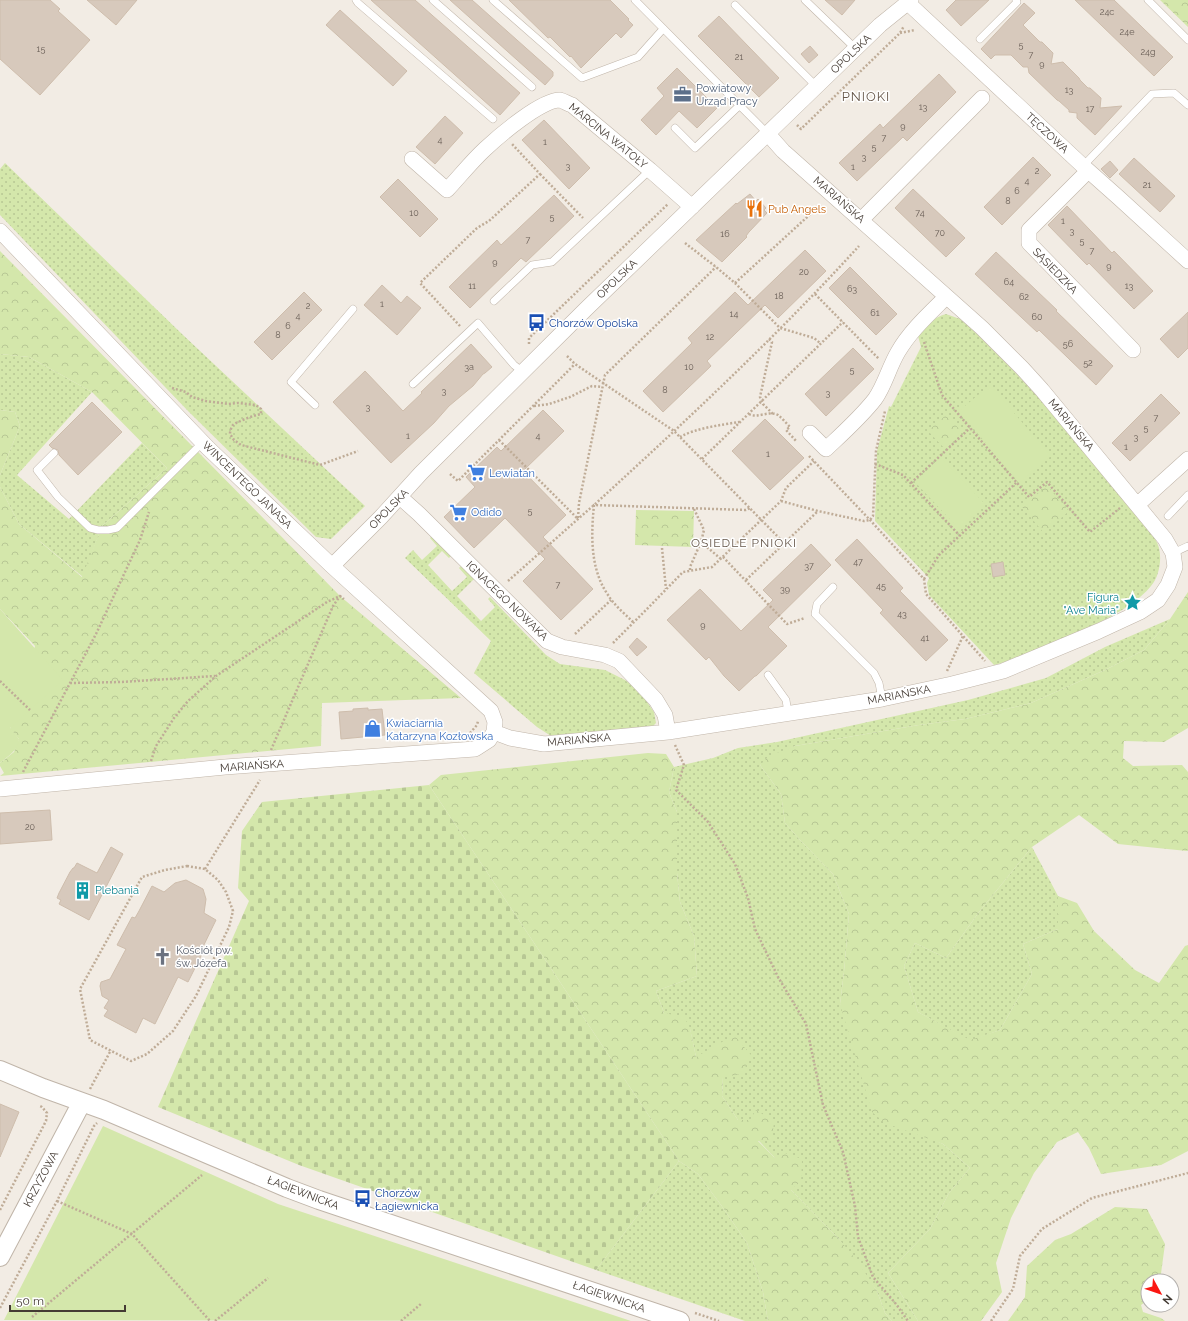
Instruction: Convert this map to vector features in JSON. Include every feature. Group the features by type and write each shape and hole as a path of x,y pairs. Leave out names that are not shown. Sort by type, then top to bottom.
{"street":[{"name":"OPOLSKA","path":"332,566 400,497 421,473 692,207 817,88 880,25 910,3"},
{"name":"TĘCZOWA","path":"910,3 1085,169 1120,198 1188,261"},
{"path":"861,220 982,98"},
{"name":"MARCINA WATOŁY","path":"412,159 447,190 484,150 503,134 541,106 561,100 572,105 692,207"},
{"name":"MARIAŃSKA","path":"0,788 218,768 265,759 475,749 489,740 494,732 510,738 544,744 668,732 882,699 952,684 1003,670 1033,659 1140,612 1158,600 1168,585 1175,566 1173,553 1135,501 1073,426 1022,368 982,328 783,151 768,134"},
{"name":"SĄSIEDZKA","path":"1085,169 1029,230 1029,243 1133,350"},
{"name":"WINCENTEGO JANASA","path":"0,231 202,443 351,584 491,711 495,722 494,732"},
{"path":"810,433 826,449 876,398 897,353 915,328 946,297"},
{"path":"1135,501 1188,459"},
{"name":"IGNACEGO NOWAKA","path":"400,497 547,641 562,647 606,655 619,661 656,700 665,715 668,732"},
{"name":"ŁAGIEWNICKA","path":"0,1070 43,1088 86,1095 104,1110 320,1200 680,1321"},
{"name":"KRZYŻOWA","path":"0,1257 86,1095"}],"lane":[{"path":"356,0 493,119"},
{"path":"433,0 532,87"},
{"path":"493,0 582,78 638,57 663,29"},
{"path":"634,0 768,134"},
{"path":"805,0 856,49"},
{"path":"980,39 1016,2 1016,0"},
{"path":"1148,0 1188,40"},
{"path":"735,5 817,88"},
{"path":"1085,169 1152,94 1174,93 1188,105"},
{"path":"675,128 695,148 740,105"},
{"path":"494,301 532,265 552,262 650,170"},
{"path":"315,405 291,382 353,309"},
{"path":"413,384 478,323 514,364 523,372"},
{"path":"54,453 37,470 58,497 90,528 108,530 118,528 202,443"},
{"path":"1168,516 1188,495"},
{"path":"1173,553 1188,546"},
{"path":"833,587 817,604 815,614 874,673 879,683 882,699"},
{"path":"768,675 786,700 788,713"}],"path":[{"path":"801,129 900,33 907,20 910,3"},
{"path":"503,134 590,226"},
{"path":"467,334 420,283 477,228 489,221 540,174"},
{"path":"735,283 816,209"},
{"path":"685,243 735,283 780,328 814,338 820,343"},
{"path":"496,591 594,505 674,431 815,294 859,246"},
{"path":"578,518 578,503 605,375 716,267"},
{"path":"815,294 889,370"},
{"path":"702,459 843,322"},
{"path":"915,328 921,333 942,395 1029,497 1047,482 1090,532 1135,501"},
{"path":"769,339 772,342 760,397 774,414 780,417 790,427 786,430 800,446"},
{"path":"567,356 576,364 603,381 674,431 784,543"},
{"path":"450,474 458,481 576,364"},
{"path":"534,406 549,404 592,386 602,387"},
{"path":"156,394 168,388 172,388 186,392 192,397 206,401 228,404 238,403 256,405 261,409 260,414 233,425 231,429 230,434 234,440 246,446 320,465 358,451"},
{"path":"781,501 864,521 870,520 873,516 876,451 886,407 876,398"},
{"path":"749,414 752,416 774,414"},
{"path":"680,437 686,434 740,422"},
{"path":"911,483 970,428"},
{"path":"499,440 578,518"},
{"path":"805,451 924,579 926,594 988,665 991,674"},
{"path":"606,655 613,642 683,572 712,567 722,558 781,501 786,488 814,461"},
{"path":"875,464 903,475 960,536"},
{"path":"924,579 939,555 1016,483"},
{"path":"20,777 96,634 140,540 156,489"},
{"path":"594,505 694,509 746,510 750,508"},
{"path":"594,505 591,529 598,577 607,595 633,622"},
{"path":"690,570 704,530 694,509"},
{"path":"746,580 818,511"},
{"path":"701,542 722,558 746,580 787,624 815,614"},
{"path":"662,548 666,589"},
{"path":"205,869 262,776 265,759 334,606 340,596 351,584"},
{"path":"340,596 346,601"},
{"path":"149,765 156,746 174,718 188,701 216,676 327,602 340,596"},
{"path":"562,647 611,600"},
{"path":"945,675 963,636"},
{"path":"70,683 122,682 216,676"},
{"path":"0,682 30,710"},
{"path":"467,738 477,725 478,718"},
{"path":"668,732 684,765 676,790 708,822 735,864 748,898 755,929 778,977 806,1024 823,1104 844,1160 855,1206 858,1237 873,1277 908,1321"},
{"path":"187,866 205,869 218,880 226,892 233,911 229,927 196,996 173,1031 147,1054 131,1061 111,1050 90,1040 80,989 142,877 165,870 187,866"},
{"path":"86,1095 111,1050"},
{"path":"0,1210 46,1121 47,1113 42,1107 36,1104"},
{"path":"0,1308 57,1201 94,1126 100,1120"},
{"path":"991,1321 1013,1289 1020,1256 1042,1229 1092,1198 1188,1173"},
{"path":"32,1317 202,1175"},
{"path":"57,1201 132,1234 210,1321"},
{"path":"215,1321 268,1278"},
{"path":"401,1321 422,1303"}],"green space":[{"path":"1160,0 1188,0 1188,27"},
{"path":"5,163 183,335 365,506 331,539 316,537 189,412 0,215 0,169"},
{"path":"0,251 340,596 461,698 322,703 321,746 0,776 4,773 0,763 14,752 19,739 10,729 35,646 0,609 0,487 19,524 82,577 102,526 167,468 92,392 29,357 0,354"},
{"path":"946,314 960,319 968,325 1038,397 1150,531 1158,544 1160,553 1159,568 1154,582 1141,596 1116,614 1087,628 1020,656 994,665 929,595 927,583 929,578 875,521 877,451 889,406 891,407 921,347 918,336 937,317"},
{"path":"0,354 29,357 92,392 17,475 69,519 142,443 167,468 102,526 83,577 19,524 0,487 0,475 20,426 15,412 0,410"},
{"path":"990,385 1051,456 1019,483 959,411"},
{"path":"0,410 15,412 20,426 0,475"},
{"path":"946,415 962,432 944,448 928,431"},
{"path":"941,458 985,504 959,529 915,482"},
{"path":"1047,486 1069,511 1044,533 1022,507"},
{"path":"636,510 694,511 693,547 635,545"},
{"path":"432,536 451,556 449,558 442,551 428,565 452,591 467,577 459,568 461,566 474,579 457,596 481,621 495,607 488,599 490,597 546,655 560,664 605,670 625,680 640,692 654,712 656,723 651,728 551,736 537,727 474,673 491,641 405,558 413,550 422,560 437,546 430,538"},
{"path":"1188,592 1188,728 1164,742 1124,741 1123,758 1133,766 1182,765 1188,772 1188,850 1118,844 1079,815 1032,847 979,912 946,958 915,943 904,966 918,1012 970,1040 1000,1030 1032,974 1023,944 1058,929 1058,896 1077,903 1094,931 1135,970 1159,983 1185,946 1188,945 1188,1151 1161,1165 1101,1174 1089,1148 1078,1132 1057,1142 1034,1173 1011,1218 996,1263 1002,1292 981,1321 918,1321 888,1273 930,1229 949,1193 970,1168 943,1144 885,1123 872,1112 840,1004 849,914 833,874 785,823 781,794 760,765 769,756 795,746 919,725 965,719 1031,703 1105,670 1144,650 1170,619"},
{"path":"0,609 63,680 10,728 19,739 19,743 0,763"},
{"path":"1170,619 1144,650 1105,670 1031,703 965,719 919,725 795,746 760,765 781,794 785,823 833,874 849,914 840,1004 925,1136 943,1144 970,1168 949,1193 930,1229 888,1273 918,1321 892,1321 885,1313 877,1291 838,1238 791,1190 775,1158 758,1140 750,1121 738,1120 722,1096 723,1077 696,1057 690,1029 664,1013 656,991 697,976 694,936 680,902 677,873 677,812 669,792 674,767 713,758 738,748 777,742 968,700 1046,678 1105,647"},
{"path":"648,753 666,754 674,767 669,792 677,812 677,873 680,902 694,936 697,976 656,991 664,1013 684,1017 690,1028 696,1057 734,1035 751,1055 742,1074 723,1077 722,1096 738,1120 750,1120 756,1110 774,1121 772,1140 758,1141 775,1158 785,1153 802,1159 801,1181 791,1190 838,1238 858,1262 877,1291 885,1313 892,1321 768,1321 763,1292 747,1243 698,1174 679,1161 429,785 441,775"},
{"path":"429,785 679,1161 596,1270 299,1165 158,1107 249,901 238,888 242,831 262,802"},
{"path":"1032,847 1058,896 1058,929 1023,944 1032,974 1000,1030 970,1041 918,1012 904,966 915,943 946,958 979,912"},
{"path":"103,1126 278,1204 631,1321 4,1320"},
{"path":"679,1161 698,1174 747,1243 763,1292 768,1321 745,1321 596,1270"},
{"path":"1115,1207 1147,1209 1165,1244 1161,1273 1140,1273 1140,1313 1146,1313 1161,1318 1165,1321 1008,1321 1025,1297 1027,1266 1055,1240 1071,1234"}],"building":[{"path":"0,0 50,0 60,9 58,11 90,40 40,95 0,59"},
{"path":"87,0 137,0 116,25"},
{"path":"371,0 415,0 520,93 500,115"},
{"path":"450,0 472,0 553,72 553,76 545,85"},
{"path":"509,0 610,0 633,25 621,38 616,33 581,68 571,56 570,57 550,37 548,38"},
{"path":"825,0 855,0 842,15"},
{"path":"956,0 989,0 961,26 946,10"},
{"path":"1075,0 1114,0 1173,57 1154,76"},
{"path":"1024,3 1035,13 1023,25 1053,53 1051,64 1063,62 1088,88 1090,88 1101,98 1100,108 1122,106 1095,135 1077,118 1077,113 1069,112 1069,110 1029,73 1028,67 1023,67 1011,55 995,55 991,59 981,49"},
{"path":"340,10 407,71 393,86 326,25"},
{"path":"719,16 779,78 759,97 698,36"},
{"path":"810,46 818,55 809,63 801,54"},
{"name":"Powiatowy Urząd Pracy","path":"677,68 717,108 697,128 679,111 656,135 641,120 664,96 657,88"},
{"path":"939,74 956,92 907,141 903,137 857,181 839,163 880,124 883,128"},
{"path":"445,116 463,133 435,164 416,147"},
{"path":"544,120 590,168 569,189 522,140"},
{"path":"1033,157 1051,175 1002,225 984,207"},
{"path":"1134,158 1175,196 1160,212 1119,174"},
{"path":"1110,161 1118,170 1110,178 1101,169"},
{"path":"398,179 438,219 420,237 380,197"},
{"path":"913,189 965,238 946,257 895,208"},
{"path":"750,194 756,201 758,199 766,208 764,210 767,213 749,232 746,236 747,237 722,262 696,240 736,203 737,204"},
{"path":"554,195 574,216 526,262 521,258 470,308 449,287 497,240 501,245"},
{"path":"1067,206 1112,253 1114,251 1153,291 1134,309 1089,263 1087,265 1048,225"},
{"path":"805,250 826,271 778,318 765,305 707,361 711,366 663,412 643,391 692,343 688,338 735,292 748,305"},
{"path":"996,252 1113,366 1096,385 1039,330 1037,332 975,274"},
{"path":"850,267 897,314 876,335 829,288"},
{"path":"382,285 401,303 407,296 421,308 397,335 364,305"},
{"path":"304,292 322,310 272,360 254,342"},
{"path":"1188,312 1188,348 1178,358 1160,339"},
{"path":"471,344 492,367 483,374 473,386 449,406 434,423 391,463 333,402 365,371 403,411"},
{"path":"853,348 874,369 826,416 805,394"},
{"path":"1161,394 1180,413 1130,461 1112,443"},
{"path":"92,402 122,432 78,475 59,455 58,450 49,445"},
{"path":"543,410 564,431 523,471 566,515 543,537 593,589 561,620 523,581 545,559 505,518 474,548 444,517 475,487 466,477 497,447 501,451"},
{"path":"765,419 804,458 770,490 732,451"},
{"path":"857,539 903,588 900,591 948,640 926,661 880,613 883,610 835,560"},
{"path":"811,544 831,565 768,627 787,646 739,691 724,676 709,657 706,660 667,620 700,589 741,631 773,600 763,590"},
{"path":"1003,562 1005,575 993,577 991,564"},
{"path":"637,638 647,647 637,656 629,647"},
{"path":"368,708 368,710 382,709 385,735 341,739 339,712"},
{"path":"50,810 52,840 0,844 0,813"},
{"name":"Plebania","path":"111,847 123,854 89,920 59,904 61,900 57,898 59,893 70,872 77,863 97,873"},
{"name":"Kościół pw. św. Józefa","path":"186,880 203,889 206,899 204,913 216,920 200,953 202,954 188,982 178,977 155,1024 143,1018 136,1033 104,1016 108,1010 104,1008 109,1000 102,996 100,986 101,982 110,979 126,949 117,945 132,917 135,918 152,886 164,892 175,883"},
{"path":"0,1104 19,1112 0,1157"}],"place":[{"name":"Powiatowy Urząd Pracy","path":"683,94"},
{"name":"Pub Angels","path":"755,209"},
{"name":"Chorzów Opolska","path":"536,323"},
{"name":"Lewiatan","path":"476,473"},
{"name":"Odido","path":"458,512"},
{"name":"Figura \"Ave Maria\"","path":"1132,603"},
{"name":"Kwiaciarnia Katarzyna Kozłowska","path":"373,729"},
{"name":"Plebania","path":"82,890"},
{"name":"Kościół pw. św. Józefa","path":"163,956"},
{"name":"Chorzów Łagiewnicka","path":"362,1199"}],"district":[{"name":"PNIOKI","path":"866,96"},
{"name":"OSIEDLE PNIOKI","path":"744,543"}]}
